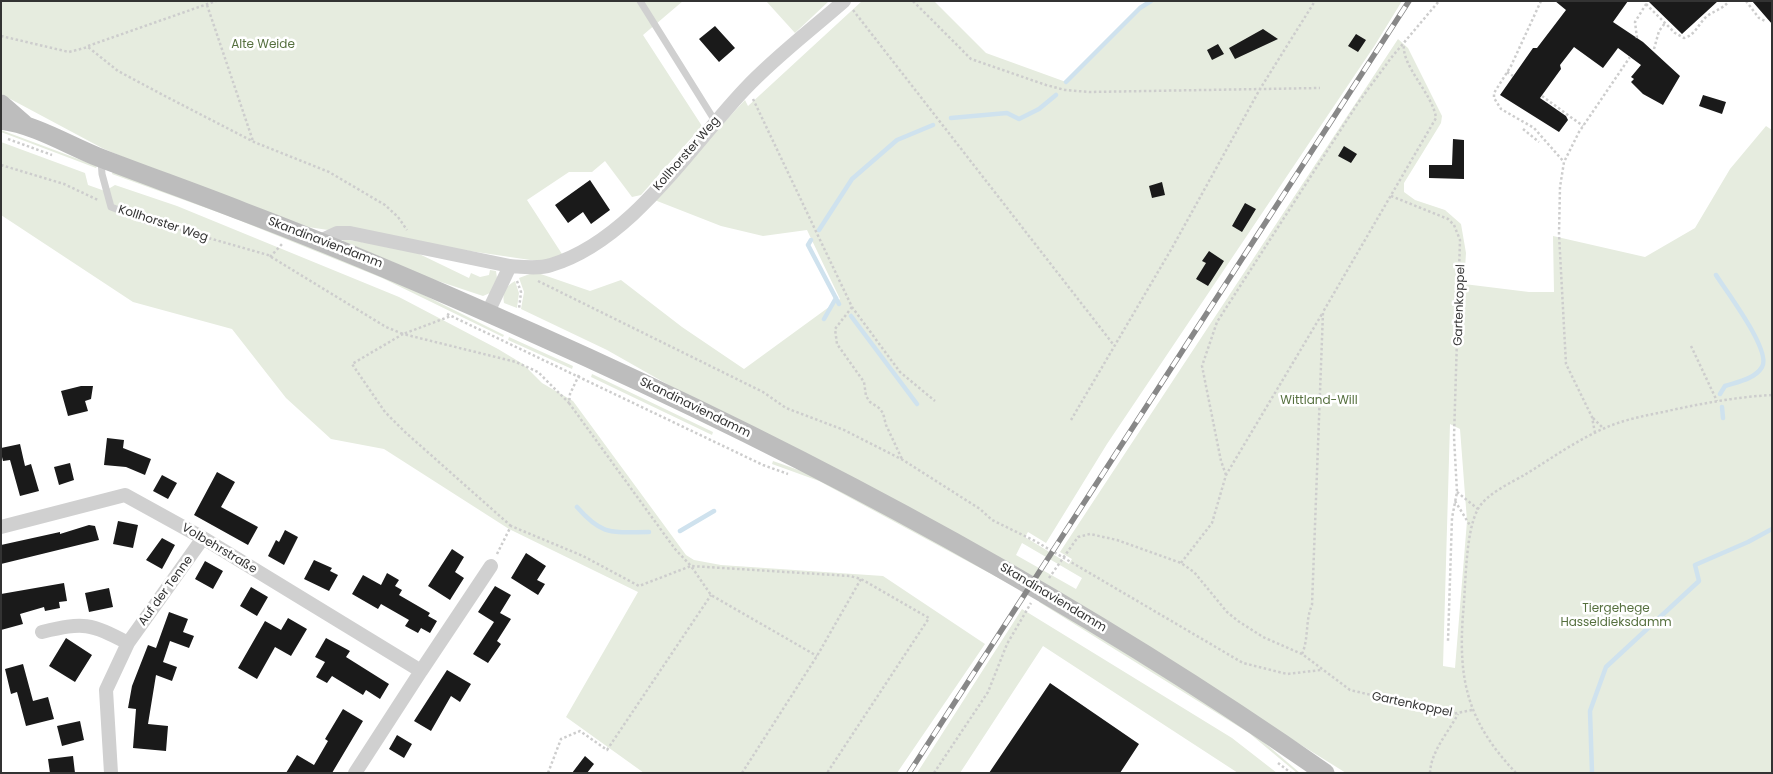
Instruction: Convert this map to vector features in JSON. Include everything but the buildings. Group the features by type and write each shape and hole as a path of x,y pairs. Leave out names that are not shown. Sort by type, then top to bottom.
{"main road":[{"name":"Skandinaviendamm","path":"1,104 24,124"},
{"name":"Skandinaviendamm","path":"1,120 24,124 100,158 320,240 488,312 657,389 791,454 1044,592 1172,670 1325,773"}],"street":[{"name":"Kollhorster Weg","path":"320,240 338,233 350,233 510,266 550,266 582,252 602,240 628,220 747,87 848,5"},
{"path":"488,312 510,266"},
{"name":"Volbehrstraße","path":"1,527 126,495 203,538 421,671"},
{"name":"Auf der Tenne","path":"111,773 106,690 128,643 203,538"},
{"path":"355,773 491,566"},
{"path":"42,632 71,625 86,624 99,628 128,643"}],"lane":[{"path":"640,1 715,121"},
{"path":"100,158 102,174 111,207"},
{"name":"Kollhorster Weg","path":"111,207 148,221"}],"path":[{"path":"1,36 69,52 88,47 216,1"},
{"path":"913,1 971,59 1065,90 1089,92 1320,88"},
{"path":"1071,420 1113,344 1172,248 1260,88 1315,1"},
{"path":"1226,475 1221,461 1202,366 1217,322 1358,103 1439,1"},
{"path":"1541,1 1508,72 1494,92 1496,104 1534,128 1564,162"},
{"path":"1637,38 1635,22 1647,3 1681,37 1688,37 1708,16 1725,6 1729,1"},
{"path":"1746,1 1760,18 1765,21"},
{"path":"206,5 254,142"},
{"path":"848,5 1113,344"},
{"path":"1654,49 1658,31 1665,23"},
{"path":"934,773 988,692 1007,644 1044,592 1078,537 1090,534 1117,540 1181,563 1212,523 1226,475 1436,118 1428,95 1405,54 1404,44"},
{"path":"88,47 118,71 254,142 329,172 385,205 398,217 420,248"},
{"path":"1595,433 1592,417 1566,364 1558,234 1560,187 1564,162 1583,126 1630,57"},
{"path":"1508,72 1513,76"},
{"path":"747,87 852,307 900,372 936,401"},
{"path":"1542,96 1583,126"},
{"path":"1523,129 1539,142"},
{"path":"1,137 58,158"},
{"name":"Kollhorster Weg","path":"1,165 64,184 111,207"},
{"name":"Gartenkoppel","path":"1391,196 1448,219 1454,225 1460,240 1454,437 1456,492 1452,518 1448,641"},
{"name":"Kollhorster Weg","path":"148,221 270,257 386,327 403,334 516,362 538,372 569,403 711,595"},
{"path":"274,239 292,246"},
{"path":"270,257 283,243"},
{"path":"504,341 520,307 521,292 510,266"},
{"path":"537,280 764,392 786,408 844,430 903,460 980,509 992,520 1071,561 1243,662 1287,674 1321,670"},
{"path":"852,307 835,329 837,344 864,382 866,396 883,413 886,425 903,460"},
{"path":"443,312 763,465 789,474"},
{"path":"1302,654 1305,647 1307,618 1312,605 1323,312"},
{"path":"451,316 403,334 352,364 386,412 405,432 511,526 584,556 639,586 691,566 850,576 861,579 929,618 827,773"},
{"path":"1692,346 1718,401"},
{"path":"569,403 570,394 578,376"},
{"path":"1456,492 1478,509 1501,489 1603,428 1626,420 1718,401 1772,395"},
{"path":"1592,417 1603,428"},
{"path":"1455,501 1471,527"},
{"name":"Gartenkoppel","path":"1181,563 1194,572 1227,612 1238,621 1263,638 1302,654 1350,690 1458,714 1472,710 1465,686 1462,642 1471,527 1478,509"},
{"path":"491,566 511,526"},
{"path":"742,773 817,656 861,579"},
{"path":"548,773 561,739 580,730 606,750 711,595 817,656"},
{"path":"1472,710 1498,754 1516,773"},
{"path":"1430,773 1431,763 1436,752 1458,714"}],"green space":[{"name":"Alte Weide","path":"1,1 683,1 643,35 702,126 641,195 632,197 605,161 592,172 569,172 527,200 562,254 552,260 537,261 308,227 158,172 102,148 1,94"},
{"path":"766,1 829,1 795,33"},
{"path":"862,1 934,1 986,53 1066,82 1140,8 1151,1 1402,1 1375,45 1107,444 1046,543 1028,532 1025,537 1069,564 1072,559 1060,552 1398,39 1408,48 1442,116 1441,123 1404,183 1404,192 1415,200 1445,210 1461,224 1466,253 1464,284 1529,292 1554,292 1553,236 1645,257 1695,228 1730,169 1766,126 1772,130 1772,773 1346,773 1285,735 607,350 521,309 524,292 519,278 535,272 590,291 621,280 682,327 744,369 840,299 807,230 763,236 721,226 652,199 745,100 748,106","holes":["1450,424 1460,429 1467,521 1455,668 1443,666","1022,543 1082,578 1076,589 1016,555"]},
{"path":"1,130 97,166 96,168 1,132"},
{"path":"1,142 85,173 88,185 105,191 115,185 177,206 399,297 523,364 542,383 573,401 686,555 694,560 721,565 883,576 985,644 897,773 644,773 566,717 638,592 509,529 384,449 331,439 286,398 232,329 133,302 1,215"},
{"path":"113,171 231,215 406,286 504,335 503,337 382,278 231,217 112,174"},
{"path":"343,239 411,250 469,278 471,273 480,277 489,275 490,270 496,271 497,278 490,293 483,296 432,279 343,241"},
{"path":"515,281 519,293 517,308 504,303 505,290"},
{"path":"509,337 573,366 572,369 508,340"},
{"path":"592,374 713,432 712,435 591,377"},
{"path":"773,461 810,474 920,532 1017,588 819,481 772,464"},
{"path":"1040,600 1141,661 1259,738 1300,773 1297,773 1249,733 1039,602"},
{"path":"1022,609 1232,738 1277,773 1238,773 1043,646 960,773 917,773"}],"waterway":[{"path":"1066,82 1140,8 1151,1"},
{"path":"951,118 1007,113 1019,119 1039,109 1056,95"},
{"path":"819,230 852,179 897,140 933,125"},
{"path":"811,240 808,245 839,304"},
{"path":"1716,275 1754,335 1763,359 1762,367 1759,371 1745,380 1725,386 1720,394"},
{"path":"824,319 836,298"},
{"path":"851,316 917,404"},
{"path":"1722,407 1723,418"},
{"path":"577,507 594,524 609,531 649,532"},
{"path":"680,531 714,511"},
{"path":"1592,773 1590,711 1606,667 1699,581 1695,565 1748,542 1772,529"}],"railway":[{"path":"909,773 1409,1"}],"park label":[{"name":"Wittland-Will","path":"1319,401"},
{"name":"Tiergehege Hasseldieksdamm","path":"1616,616"}]}
